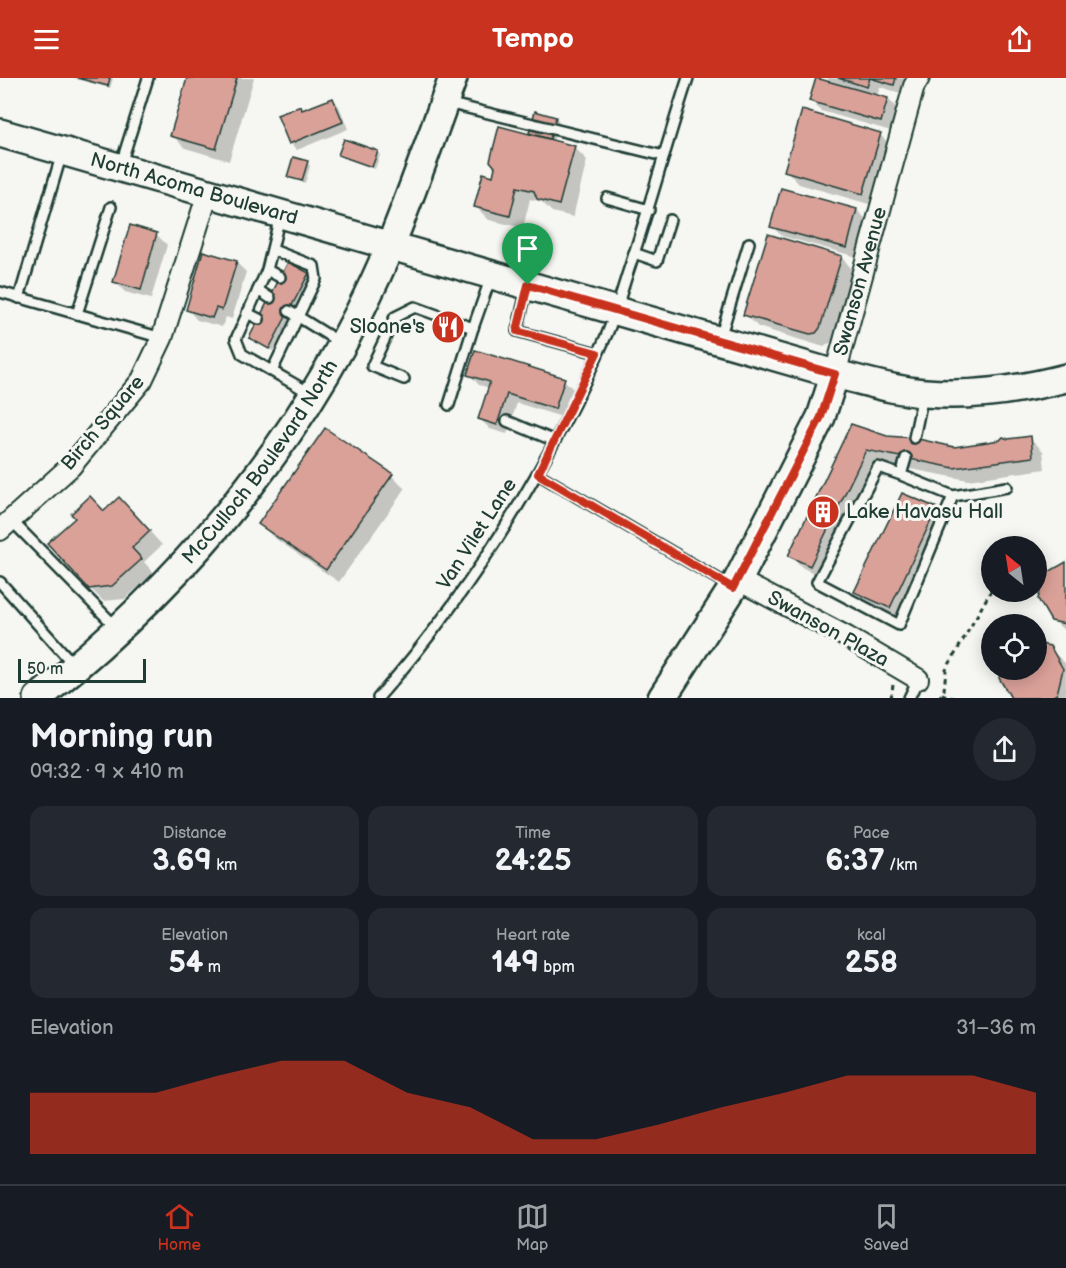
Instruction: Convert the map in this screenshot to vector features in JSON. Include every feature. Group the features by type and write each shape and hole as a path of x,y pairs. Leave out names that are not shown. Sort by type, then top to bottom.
{"main road":[{"name":"McCulloch Boulevard North","path":"38,698 118,630 207,541 246,493 313,395 342,343 390,245 448,90"},
{"name":"North Acoma Boulevard","path":"0,133 835,374 923,393 979,394 1032,387 1066,378"},
{"name":"Swanson Avenue","path":"662,698 735,584 821,417 835,374"}],"street":[{"name":"Swanson Avenue","path":"835,374 914,86 919,78"},
{"name":"Birch Square","path":"5,524 71,466 142,380 162,338 208,193"},
{"name":"Swanson Plaza","path":"735,584 848,638 918,679"}],"lane":[{"path":"120,166 148,78"},
{"name":"Van Vilet Lane","path":"378,698 470,580 538,474 555,441 615,310 649,210 687,78"},
{"path":"448,90 664,156"},
{"path":"19,298 63,150"},
{"path":"607,198 649,210"},
{"path":"77,314 111,207"},
{"path":"280,213 267,270 236,339 242,354 313,395"},
{"path":"634,254 657,261 670,220"},
{"path":"720,341 749,243"},
{"path":"272,371 316,279 314,266 273,250"},
{"path":"267,270 280,277"},
{"path":"449,405 492,274"},
{"path":"528,285 517,331 597,353"},
{"path":"300,289 309,294"},
{"path":"258,290 270,298"},
{"path":"0,292 162,338"},
{"path":"404,379 372,366 395,317 415,307 473,328"},
{"path":"289,311 342,343"},
{"path":"248,313 259,320"},
{"path":"279,331 289,336"},
{"path":"914,438 923,393"},
{"path":"507,421 555,441"},
{"path":"901,475 906,458"},
{"path":"954,496 899,625 817,582 878,467 954,496 1007,487"},
{"path":"538,474 735,584"},
{"path":"5,524 118,630"},
{"path":"0,582 76,668"},
{"path":"909,698 918,679"}],"path":[{"path":"939,698 946,683 946,670 985,602"},
{"path":"891,680 891,698"},
{"path":"942,694 953,698"}],"building":[{"path":"77,78 110,78 108,86"},
{"path":"187,78 237,78 216,149 170,136"},
{"path":"816,78 888,98 881,122 809,101"},
{"path":"838,78 870,78 867,87"},
{"path":"870,78 896,78 894,85"},
{"path":"333,98 343,122 289,144 277,115 301,106 302,110"},
{"path":"802,110 881,133 863,194 784,171"},
{"path":"535,111 556,117 550,139 529,133"},
{"path":"499,126 575,146 559,205 537,199 534,191 517,187 510,216 474,207 483,173 493,176 495,167 490,161"},
{"path":"344,139 378,151 372,167 338,155"},
{"path":"293,157 308,161 302,181 287,177"},
{"path":"781,188 857,209 847,248 770,227"},
{"path":"130,225 157,233 141,290 113,282"},
{"path":"768,234 842,256 820,328 816,333 810,334 743,315"},
{"path":"203,251 237,261 222,310 216,308 212,318 186,310"},
{"path":"288,262 309,273 269,349 249,338"},
{"path":"475,350 565,378 555,409 507,394 497,425 478,419 490,382 467,375"},
{"name":"Lake Havasu Hall","path":"851,424 887,436 914,438 954,447 1000,440 1003,437 1008,439 1031,436 1033,457 954,468 866,450 810,566 788,556"},
{"path":"325,428 393,474 326,570 258,524"},
{"name":"Lake Havasu Hall","path":"902,493 937,508 890,608 854,592"},
{"path":"90,496 104,511 119,497 150,531 132,548 142,559 112,586 89,589 47,543 75,518 71,514"},
{"path":"1066,562 1066,624 1051,621 1040,602 1047,602 1047,573"},
{"path":"1047,645 1050,646 1063,669 1057,694 1050,698 1011,698 1000,680 1047,680"}],"place":[{"name":"Sloane's","path":"448,327"},
{"name":"Lake Havasu Hall","path":"823,512"}],"route":[{"path":"528,285 835,374 821,417 733,588 538,474 597,353 517,331 528,285"}]}
